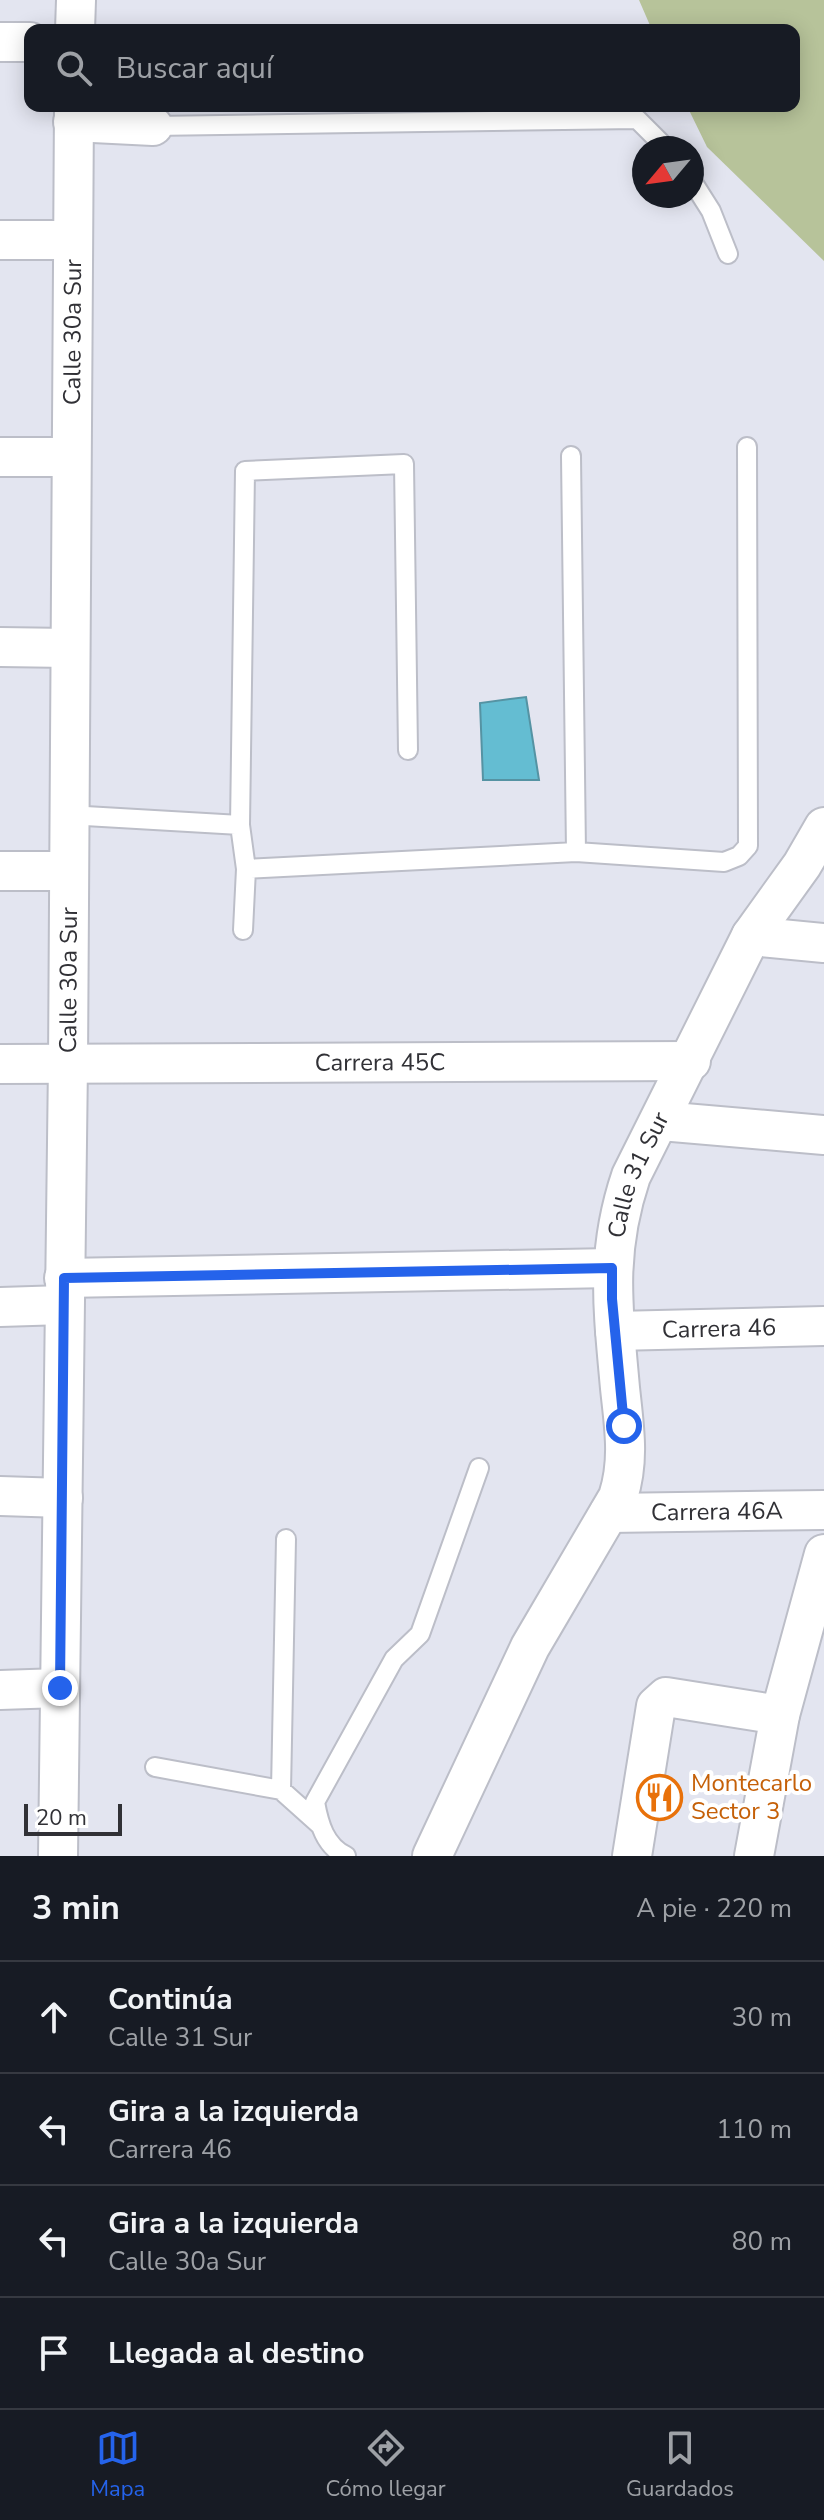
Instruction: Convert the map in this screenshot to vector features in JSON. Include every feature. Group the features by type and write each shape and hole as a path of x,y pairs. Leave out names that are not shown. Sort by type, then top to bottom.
{"street":[{"path":"75,24 76,0"},
{"path":"0,42 24,42"},
{"path":"74,114 153,126"},
{"name":"Calle 30a Sur","path":"58,1856 68,1063 74,114"},
{"path":"0,240 73,240"},
{"path":"0,457 71,457"},
{"path":"0,647 69,648"},
{"name":"Calle 31 Sur","path":"432,1856 530,1647 618,1497 626,1462 612,1268 621,1206 644,1148 661,1121 751,936 802,865 824,827"},
{"path":"0,871 68,871"},
{"path":"751,936 824,943"},
{"name":"Carrera 45C","path":"0,1064 691,1061"},
{"path":"661,1121 824,1135"},
{"path":"0,1307 64,1291 612,1268"},
{"name":"Carrera 46","path":"615,1331 824,1326"},
{"path":"0,1496 63,1498"},
{"name":"Carrera 46A","path":"609,1513 824,1510"},
{"path":"754,1856 780,1715 824,1554"},
{"path":"0,1690 60,1688"},
{"path":"632,1856 656,1706 666,1697 780,1715"}],"lane":[{"path":"153,126 637,119 654,136"},
{"path":"704,200 728,254"},
{"path":"246,869 576,852 724,862 739,856 748,846 747,447"},
{"path":"571,456 576,852"},
{"path":"243,930 246,869 240,825 245,471 404,464 408,750"},
{"path":"68,815 240,825"},
{"path":"319,1824 315,1802 394,1659 420,1634 479,1468"},
{"path":"281,1790 286,1539"},
{"path":"155,1767 281,1790 319,1824 335,1851 346,1856"}],"green space":[{"path":"639,0 824,0 824,261 707,147 690,112 800,112 800,24 649,24"}],"water":[{"path":"526,697 539,780 483,780 480,703"}],"place":[{"name":"Montecarlo Sector 3","path":"660,1797"}],"route":[{"path":"60,1688 64,1278 612,1268 624,1426"}]}
